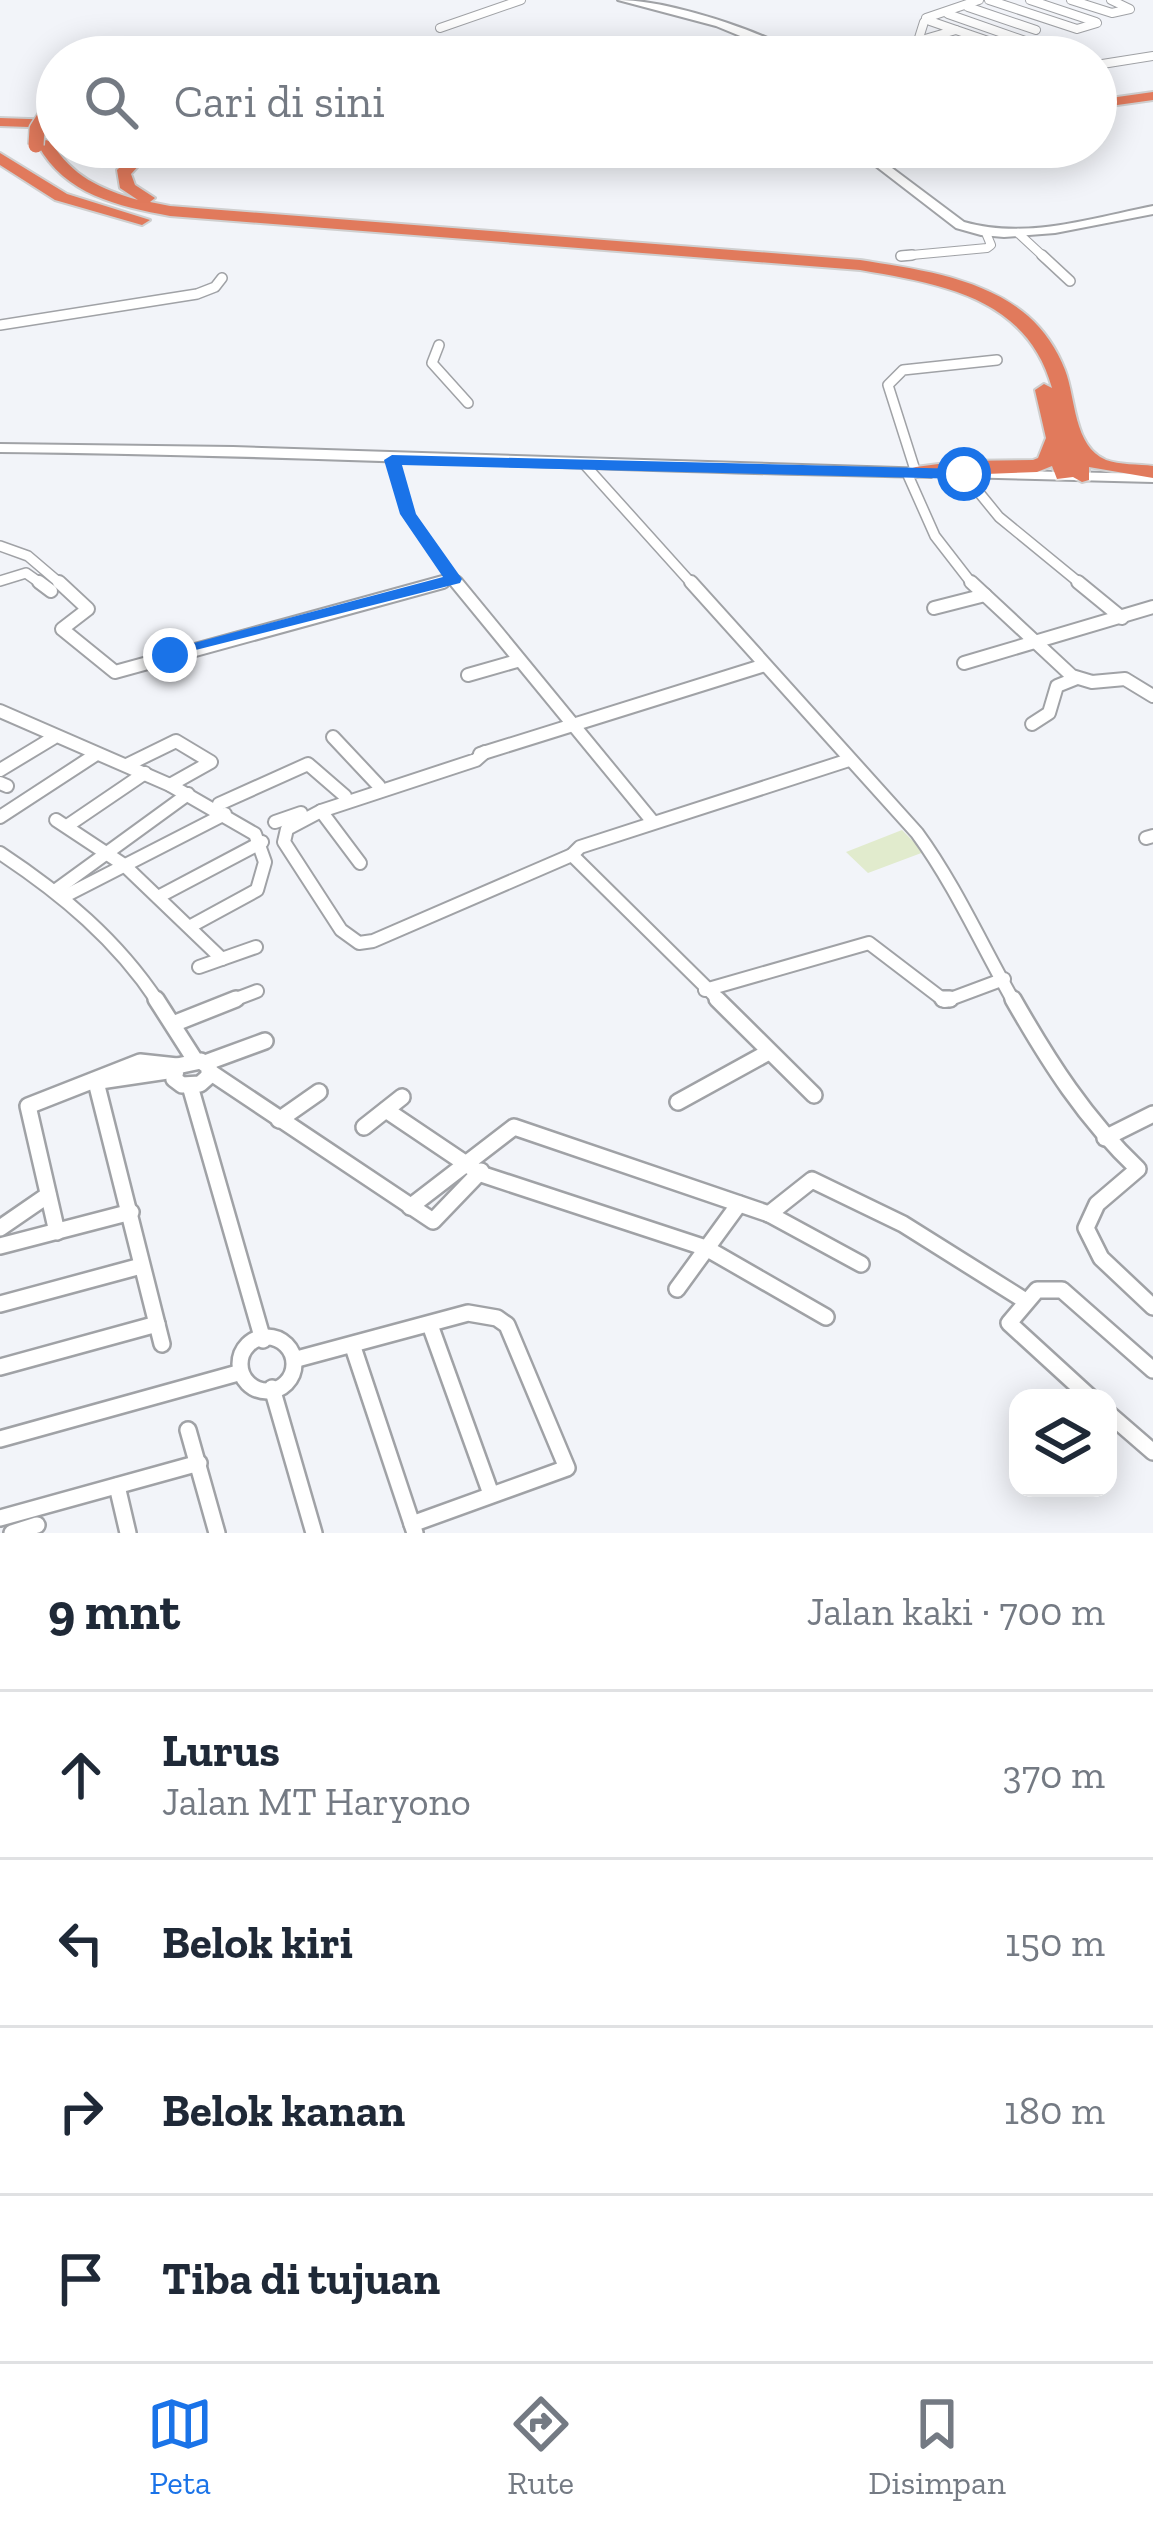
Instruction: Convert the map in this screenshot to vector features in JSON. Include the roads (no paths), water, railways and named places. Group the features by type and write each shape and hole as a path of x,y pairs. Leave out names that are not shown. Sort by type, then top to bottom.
{"highway":[{"path":"1117,105 1153,100"},
{"path":"0,124 36,123"},
{"path":"0,158 61,197 125,217 182,225 342,230"},
{"path":"60,168 62,179 112,202 202,219 859,272 930,286 966,299 1032,339"},
{"path":"61,168 119,199 170,211 860,266 973,292 1003,306 1032,339 1073,475"},
{"path":"126,168 128,188 154,201 301,222"},
{"path":"911,473 961,466 1036,466 1047,461 1063,440"},
{"path":"1063,440 1099,466 1153,475"}],"main road":[{"path":"623,0 721,24 750,36"},
{"path":"884,168 960,226 986,233 1018,233 1153,210"},
{"path":"0,450 161,449 392,460 1153,475"}],"street":[{"path":"440,28 521,0"},
{"path":"946,0 1036,30"},
{"path":"928,20 979,0"},
{"path":"920,36 928,20 989,0 1077,29 1097,22 1030,0"},
{"path":"1071,0 1112,13 1130,9 1111,0"},
{"path":"948,14 1011,36"},
{"path":"928,20 973,36"},
{"path":"935,36 956,30"},
{"path":"1132,58 1134,51 1153,47"},
{"path":"1117,60 1153,56"},
{"path":"901,256 987,248 991,245 986,233"},
{"path":"1018,233 1070,280"},
{"path":"0,325 197,293 215,287 222,278"},
{"path":"439,345 432,363 468,403"},
{"path":"998,360 903,370 888,385 931,534 957,572 1078,678 1092,682 1126,679 1153,696"},
{"path":"392,460 408,514 454,579 653,822"},
{"path":"585,465 917,833 943,868 964,916 1059,1079 1105,1138 1138,1169 1096,1204 1086,1228 1101,1258 1153,1307"},
{"path":"964,474 999,517 1122,618"},
{"path":"0,545 37,557 64,591 88,609 62,629 115,672 454,579"},
{"path":"0,581 26,572 51,591"},
{"path":"934,608 985,596"},
{"path":"964,663 1153,607"},
{"path":"468,675 518,661"},
{"path":"275,822 765,665"},
{"path":"1032,724 1048,713 1057,686 1078,678"},
{"path":"0,710 53,738 127,765 222,809 262,842 266,864 257,890 190,926"},
{"path":"0,724 15,716"},
{"path":"333,737 379,786"},
{"path":"0,770 53,738"},
{"path":"127,765 176,741 211,762 170,785"},
{"path":"485,752 476,760 321,811 287,830 284,842 341,930 358,943 373,941 572,855 580,847 850,760"},
{"path":"0,818 95,755"},
{"path":"60,893 124,865 308,764 345,796"},
{"path":"145,773 62,823 124,865 222,958"},
{"path":"60,893 106,851 188,794"},
{"path":"321,811 360,863"},
{"path":"158,897 262,842"},
{"path":"0,853 60,893 132,963 203,1065 410,1207 437,1220 476,1165 514,1127 769,1214 861,1264"},
{"path":"572,855 814,1095"},
{"path":"705,990 869,944 945,1001 1004,979"},
{"path":"199,967 256,947"},
{"path":"173,1024 257,991"},
{"path":"57,1232 27,1109 33,1102 98,1081 203,1065 265,1041"},
{"path":"678,1102 767,1053"},
{"path":"176,1068 177,1083 190,1086 206,1080 203,1065"},
{"path":"98,1081 163,1344"},
{"path":"190,1086 263,1340"},
{"path":"279,1120 319,1092"},
{"path":"364,1126 402,1097"},
{"path":"386,1110 476,1165 706,1248 826,1317"},
{"path":"1105,1138 1153,1114"},
{"path":"410,1207 476,1165"},
{"path":"769,1214 812,1180 903,1224 1024,1300"},
{"path":"0,1228 48,1196"},
{"path":"676,1289 739,1204"},
{"path":"0,1246 130,1212"},
{"path":"0,1304 142,1266"},
{"path":"1081,1389 1009,1323 1024,1300 1046,1285 1062,1290 1153,1370"},
{"path":"297,1359 468,1313 497,1318 507,1325 566,1463 564,1470 491,1494 413,1528 353,1347"},
{"path":"0,1367 157,1324"},
{"path":"430,1325 491,1494"},
{"path":"263,1340 287,1343 297,1359 293,1374 272,1388 255,1388 238,1373 242,1352 263,1340"},
{"path":"0,1439 238,1373"},
{"path":"272,1388 314,1533"},
{"path":"1117,1421 1153,1452"},
{"path":"188,1430 217,1533"},
{"path":"12,1533 117,1486 199,1463"},
{"path":"117,1486 128,1533"},
{"path":"0,1518 36,1522"}]}
